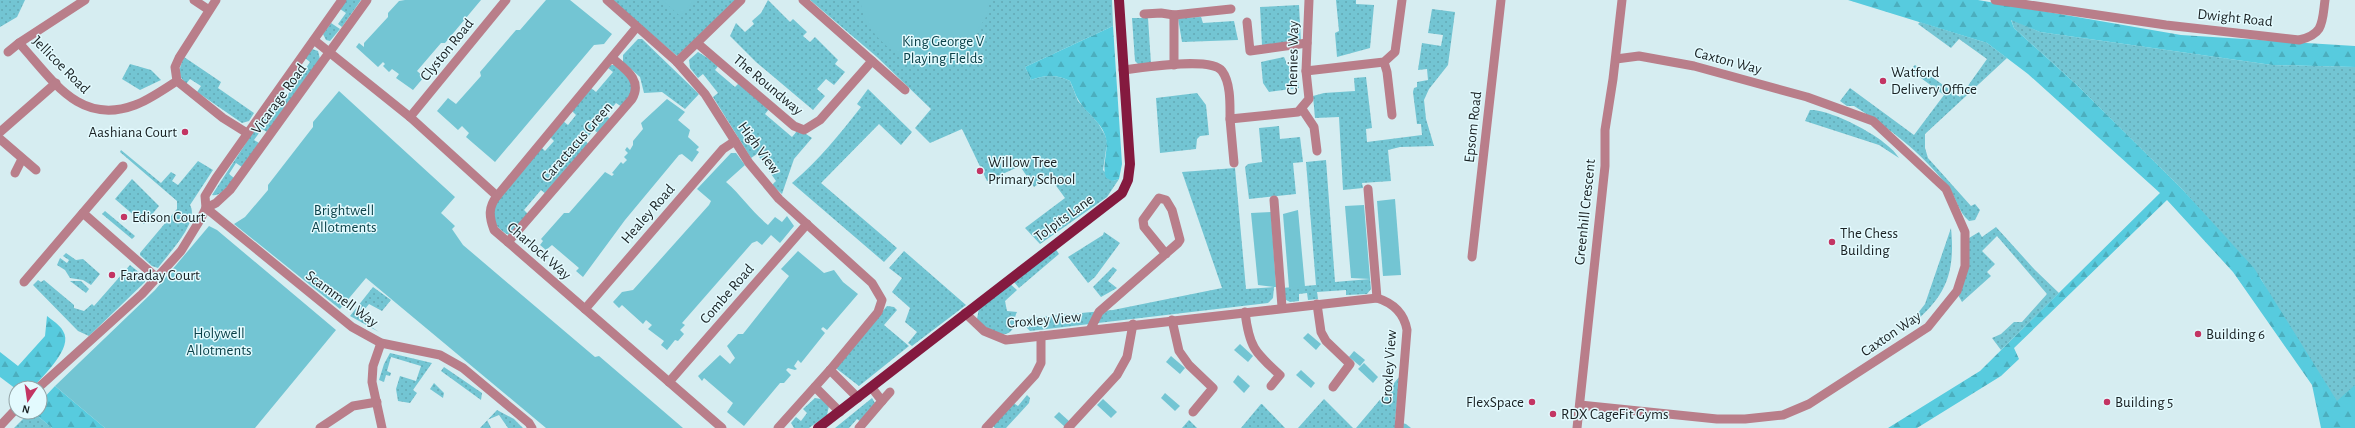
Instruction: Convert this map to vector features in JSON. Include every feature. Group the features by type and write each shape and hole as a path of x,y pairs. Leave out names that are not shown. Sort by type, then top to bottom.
{"main road":[{"name":"Tolpits Lane","path":"818,428 872,388 965,313 1122,193 1128,180 1130,164 1123,70 1120,0"}],"street":[{"path":"194,0 209,10"},
{"path":"216,0 175,67 177,81 217,113 247,133"},
{"name":"Vicarage Road","path":"206,208 204,196 342,0"},
{"name":"Vicarage Road","path":"46,380 142,294 181,250 206,208 230,190 367,0"},
{"name":"Clyston Road","path":"410,117 506,0"},
{"name":"High View","path":"607,0 636,28 677,62 705,94 749,163 779,199 872,283 882,300 878,312 830,370"},
{"path":"677,62 741,0"},
{"path":"803,0 904,90"},
{"name":"Chenies Way","path":"1230,119 1298,112 1302,109 1309,98 1306,71 1309,0"},
{"path":"1306,71 1384,62 1395,52 1402,0"},
{"name":"Epsom Road","path":"1472,257 1501,0"},
{"name":"Greenhill Crescent","path":"1577,428 1605,166 1605,130 1616,59 1622,0"},
{"name":"Dwight Road","path":"1995,0 2166,25 2299,40 2313,36 2318,30 2326,0"},
{"name":"Jellicoe Road","path":"81,1 19,43 56,83 80,105 97,111 116,111 136,105 177,81"},
{"path":"1144,14 1161,13 1174,15 1231,8"},
{"path":"1174,15 1174,65"},
{"path":"1247,22 1250,51 1307,43"},
{"name":"Caractacus Green","path":"497,196 636,28"},
{"path":"314,40 410,117 497,196"},
{"path":"8,52 19,43"},
{"name":"The Roundway","path":"697,43 794,126 804,130 820,120 872,61"},
{"name":"Caxton Way","path":"1580,405 1717,419 1745,419 1783,415 1809,404 1835,389 1928,327 1957,291 1965,266 1964,232 1946,189 1873,121 1807,97 1694,66 1639,56 1616,59"},
{"name":"Caractacus Green","path":"508,242 632,99 635,83 632,75 612,58"},
{"path":"1384,62 1387,72 1392,116"},
{"path":"1123,70 1202,64 1221,69 1225,76 1230,119 1228,150 1234,163"},
{"path":"0,132 56,83"},
{"path":"1302,109 1314,127 1317,151"},
{"path":"0,139 36,170"},
{"name":"Healey Road","path":"585,309 723,149 735,141"},
{"path":"15,174 22,159"},
{"path":"24,282 123,166"},
{"path":"1368,189 1377,298"},
{"name":"Charlock Way","path":"497,196 490,210 490,221 494,230 722,428"},
{"path":"1090,330 1100,312 1166,254 1180,240 1172,210 1166,200 1159,198 1143,220 1144,227 1166,254"},
{"path":"1274,200 1282,307"},
{"name":"Scammell Way","path":"206,208 352,326 380,343 440,356 463,368 529,423 532,428"},
{"path":"83,213 157,278"},
{"name":"Combe Road","path":"669,382 806,224"},
{"name":"Croxley View","path":"965,313 984,331 1006,340 1282,307 1377,298 1392,305 1406,321 1407,330 1399,428"},
{"path":"1316,304 1321,332 1326,341 1350,364 1333,387"},
{"path":"1245,312 1248,339 1264,360 1280,375 1271,386"},
{"path":"1172,320 1180,351 1189,365 1213,388 1193,412"},
{"path":"1068,428 1117,375 1127,357 1133,324"},
{"path":"986,428 1035,375 1041,363 1041,336"},
{"path":"380,343 373,366 372,382 382,428"},
{"path":"778,428 830,370 858,398"},
{"path":"814,387 840,412"},
{"path":"872,388 882,401"},
{"path":"859,428 890,392"},
{"path":"320,428 353,406 377,402"},
{"path":"0,426 8,418"}],"green space":[{"path":"0,0 25,0 17,17 0,27"},
{"path":"346,0 361,0 342,27 338,24 346,13 340,9"},
{"path":"481,0 445,43 441,43 417,71 424,77 413,90 396,78 399,74 392,69 389,72 383,66 385,64 383,62 378,67 356,47 359,43 364,47 364,43 388,17 388,13 399,1"},
{"path":"546,0 570,0 612,34 604,44 594,45 495,162 466,137 469,133 462,126 458,130 437,111 448,98 456,104 481,76 480,72 516,30 520,30"},
{"path":"611,0 736,0 677,56"},
{"path":"662,0 694,0 680,16"},
{"path":"768,0 790,22 793,19 807,32 803,36 810,42 815,37 838,60 835,64 845,72 834,85 826,79 817,89 825,96 813,110 756,62 730,36 736,23 745,32 754,24 752,21 761,13"},
{"name":"King George V Playing FIelds","path":"810,0 1112,0 1113,26 1025,67 1031,80 1050,76 1060,77 1070,81 1078,101 1098,123 1105,135 1107,143 1103,170 1113,181 1119,179 1107,197 1040,244 1025,228 1065,198 1049,176 1034,187 1020,166 987,181 962,129 930,143 915,128 931,109 877,57"},
{"name":"King George V Playing FIelds","path":"861,0 989,0 988,12 985,19 961,49 949,59 927,65 912,62 886,45 865,19"},
{"path":"1336,0 1356,0 1356,4 1374,5 1370,48 1337,57 1335,33 1339,31"},
{"path":"1848,0 1978,0 2181,35 2355,46 2355,67 2272,65 2040,32 2011,20 2014,28 2078,86 2182,189 2254,268 2337,401 2355,385 2355,428 2321,428 2312,385 2233,272 2167,200 2014,348 2019,359 2001,376 1917,428 1888,428 1980,371 2160,193 2028,74 1987,43"},
{"path":"1299,5 1301,43 1262,45 1260,7"},
{"path":"1432,9 1455,12 1448,65 1429,89 1424,100 1426,119 1434,146 1400,147 1388,150 1391,181 1362,183 1363,188 1343,190 1339,117 1315,118 1313,96 1324,93 1355,91 1354,78 1366,77 1372,128 1366,129 1367,142 1422,135 1421,124 1417,124 1413,92 1414,88 1417,87 1417,82 1428,80 1427,69 1418,70 1422,43 1441,46 1443,35 1428,33"},
{"path":"1201,17 1203,23 1234,21 1238,40 1182,42 1178,18"},
{"path":"1132,18 1148,18 1151,64 1138,64 1135,61"},
{"path":"2011,19 2040,32 2272,65 2355,67 2355,428 2342,428 2261,279 2182,189 2078,86 2014,28"},
{"path":"1920,22 1987,43 2007,58 1925,134 1925,148 1928,158 1971,206 1975,204 1980,210 1975,220 1969,221 1965,217 1947,185 1936,172 1904,141 1854,106 1847,106 1840,101 1850,88 1914,135 1944,95 1910,70 1915,65 1960,97 1987,59 1959,39 1951,48 1918,24"},
{"path":"331,23 340,29 330,41 326,40 323,34"},
{"path":"1113,26 1122,164 1119,179 1113,181 1106,178 1105,173 1104,167 1107,146 1103,130 1079,101 1070,81 1060,77 1050,76 1031,80 1025,67"},
{"path":"638,39 642,39 699,94 685,109 662,92 644,93 640,77 623,62 623,55"},
{"path":"312,49 318,51 320,59 267,132 262,129 254,140 259,143 242,167 236,163 229,174 234,178 230,184 219,194 212,195 276,97 284,101 294,85 288,81 295,71 302,74 310,62 305,58"},
{"path":"698,52 719,65 715,70 735,87 739,83 769,109 765,114 792,137 797,131 812,138 794,159 782,194 772,185 776,181 757,154 751,158 713,97 718,93 703,74 698,78 690,68 689,60"},
{"path":"184,57 221,82 218,88 254,113 249,121 242,123 197,92 201,86 190,79 186,84 180,74"},
{"path":"1284,57 1288,66 1296,67 1299,88 1269,92 1263,83 1261,62"},
{"path":"130,64 151,70 161,80 140,90 122,79"},
{"path":"611,65 615,65 630,75 633,91 622,107 616,103 606,115 611,120 599,134 594,130 585,140 589,145 547,195 541,190 524,210 529,215 509,235 503,232 496,225 492,216 499,194 541,147 545,151 554,141 550,137 563,121 568,125 576,115 572,111 591,88 596,92 613,72 608,68"},
{"path":"868,89 912,132 901,145 879,124 821,183 897,248 884,262 792,183 820,156 845,127 861,107 857,104"},
{"name":"Brightwell Allotments","path":"339,91 455,197 441,213 455,226 452,229 463,245 595,357 599,356 683,428 546,428 366,278 340,309 234,224 245,217 268,190 268,185 313,127 313,122"},
{"path":"1197,93 1206,105 1209,135 1200,136 1197,139 1196,149 1160,153 1156,98"},
{"path":"667,99 685,112 678,120 690,130 688,137 699,147 696,150 699,152 692,162 682,154 679,155 625,220 583,277 576,271 579,268 552,245 546,250 540,245 543,241 541,239 564,213 569,213 605,172 612,176 614,174 612,173 621,162 623,164 627,160 624,157 628,153 625,150 627,147 630,150 633,145 633,141 643,129 641,123"},
{"path":"1810,110 1831,114 1859,126 1884,142 1899,158 1879,145 1805,121"},
{"path":"1279,126 1280,139 1300,137 1303,162 1293,163 1296,194 1249,199 1245,167 1248,164 1262,162 1259,128"},
{"path":"121,150 161,183 171,172 176,175 172,181 178,185 198,161 213,170 190,205 192,212 191,220 182,238 158,268 152,266 140,255 140,253 177,209 177,201 120,152"},
{"path":"731,153 736,153 745,165 726,182 768,225 775,217 782,222 787,216 794,226 780,243 771,235 762,245 757,241 752,243 682,323 685,325 680,330 684,334 678,341 675,340 667,350 661,345 664,341 648,329 652,325 646,320 643,324 622,305 619,308 613,302 622,292 633,290 709,205 711,201 697,189"},
{"path":"1326,160 1335,282 1370,279 1371,289 1367,294 1346,295 1346,290 1317,292 1318,299 1308,300 1307,293 1299,294 1299,301 1290,302 1284,299 1282,288 1316,285 1306,162"},
{"path":"1235,168 1246,289 1274,287 1273,298 1268,303 1030,331 1018,319 1113,310 1222,288 1182,172"},
{"path":"132,179 159,206 144,224 115,199"},
{"path":"1395,199 1401,275 1383,276 1377,201"},
{"path":"1364,205 1370,279 1351,278 1345,206"},
{"path":"1298,210 1305,287 1289,288 1283,214"},
{"path":"105,211 135,236 132,239 102,214"},
{"path":"1271,212 1276,287 1258,285 1251,213"},
{"name":"Holywell Allotments","path":"209,226 217,230 336,330 255,428 105,428 55,386 155,290"},
{"path":"1996,227 2035,270 2059,293 2001,350 1992,338 2001,334 2014,322 2022,322 2047,294 1997,236 1982,251 1995,264 1987,272 1991,276 1962,302 1958,295 1969,238 1979,232 1982,237"},
{"path":"1951,228 1951,261 1949,275 1944,287 1928,309 1904,331 1925,304"},
{"path":"1104,232 1120,243 1095,277 1088,283 1068,257 1103,235"},
{"path":"1055,248 1059,254 1019,288 1013,281"},
{"path":"798,251 824,273 834,270 843,282 858,294 827,330 823,327 821,329 825,333 801,363 798,360 794,366 797,369 795,370 788,368 786,370 791,375 784,383 780,383 744,426 727,412 733,403 704,378 702,381 698,376 720,355 730,364 735,358 727,346 738,334 743,334 789,276 781,269"},
{"path":"904,251 966,305 912,346 908,343 917,332 905,322 910,308 892,292 902,278 889,268"},
{"path":"66,253 76,260 83,259 100,274 91,285 83,280 70,278 65,270 57,265 60,258 67,263 69,260 63,256"},
{"path":"130,265 145,277 145,282 89,336 78,331 33,285 38,280 41,282 44,280 74,305 74,308 84,311 92,304 94,306"},
{"path":"1113,267 1117,270 1108,281 1117,288 1101,297 1093,287"},
{"path":"70,281 81,281 89,289 86,293"},
{"path":"1009,283 1017,290 1005,301 1007,311 1017,312 1013,328 1010,332 1000,334 989,329 977,319 979,308"},
{"path":"373,287 391,300 382,311 369,304 360,315 365,319 368,316 371,318 367,324 379,332 350,316"},
{"path":"887,306 894,307 897,310 884,325 909,346 859,386 837,369 837,364"},
{"path":"47,316 62,329 65,338 61,353 40,380 8,380 8,383 0,377 0,352 18,366 45,336"},
{"path":"1308,333 1321,344 1316,350 1303,338"},
{"path":"1240,344 1253,356 1248,362 1234,350"},
{"path":"1354,351 1365,360 1360,366 1349,357"},
{"path":"390,353 432,363 413,390 417,393 410,403 398,401 396,389 400,376 416,381 421,366 391,357 387,371 391,373 390,376 386,375 384,382 379,380 384,364"},
{"path":"1171,356 1185,368 1180,374 1166,362"},
{"path":"1364,363 1378,377 1373,383 1358,369"},
{"path":"444,367 482,393 481,400 441,371"},
{"path":"1301,370 1315,383 1311,388 1296,375"},
{"path":"1238,375 1250,386 1244,393 1233,382"},
{"path":"1400,376 1395,421 1406,424 1411,428 1356,428"},
{"path":"434,383 444,393 443,398 430,389"},
{"path":"55,386 105,428 52,428 42,420 48,420 48,393"},
{"path":"1165,393 1180,406 1175,411 1161,398"},
{"path":"1027,395 1030,398 1029,403 1006,428 995,428 992,425 1012,402 1018,406"},
{"path":"815,398 821,399 829,406 827,415 809,428 794,428 791,423 796,417 801,421 807,413 803,409"},
{"path":"872,398 875,403 861,422 857,419 849,428 835,428"},
{"path":"1103,399 1117,412 1111,418 1097,405"},
{"path":"1324,399 1353,428 1298,428"},
{"path":"1262,404 1285,428 1241,428"},
{"path":"497,410 514,419 523,428 508,428 499,415 488,420"},
{"path":"1059,412 1070,422 1065,427 1054,417"},
{"path":"22,420 42,420 52,428 14,428"},
{"path":"487,420 491,428 480,428"},
{"path":"1189,420 1197,428 1182,428"}],"place":[{"name":"Watford Delivery Office","path":"1883,81"},
{"name":"Aashiana Court","path":"185,132"},
{"name":"Willow Tree Primary School","path":"980,171"},
{"name":"Edison Court","path":"124,217"},
{"name":"The Chess Building","path":"1832,242"},
{"name":"Faraday Court","path":"112,275"},
{"name":"Building 6","path":"2198,334"},
{"name":"FlexSpace","path":"1532,402"},
{"name":"Building 5","path":"2107,402"},
{"name":"RDX CageFit Gyms","path":"1553,414"}]}
